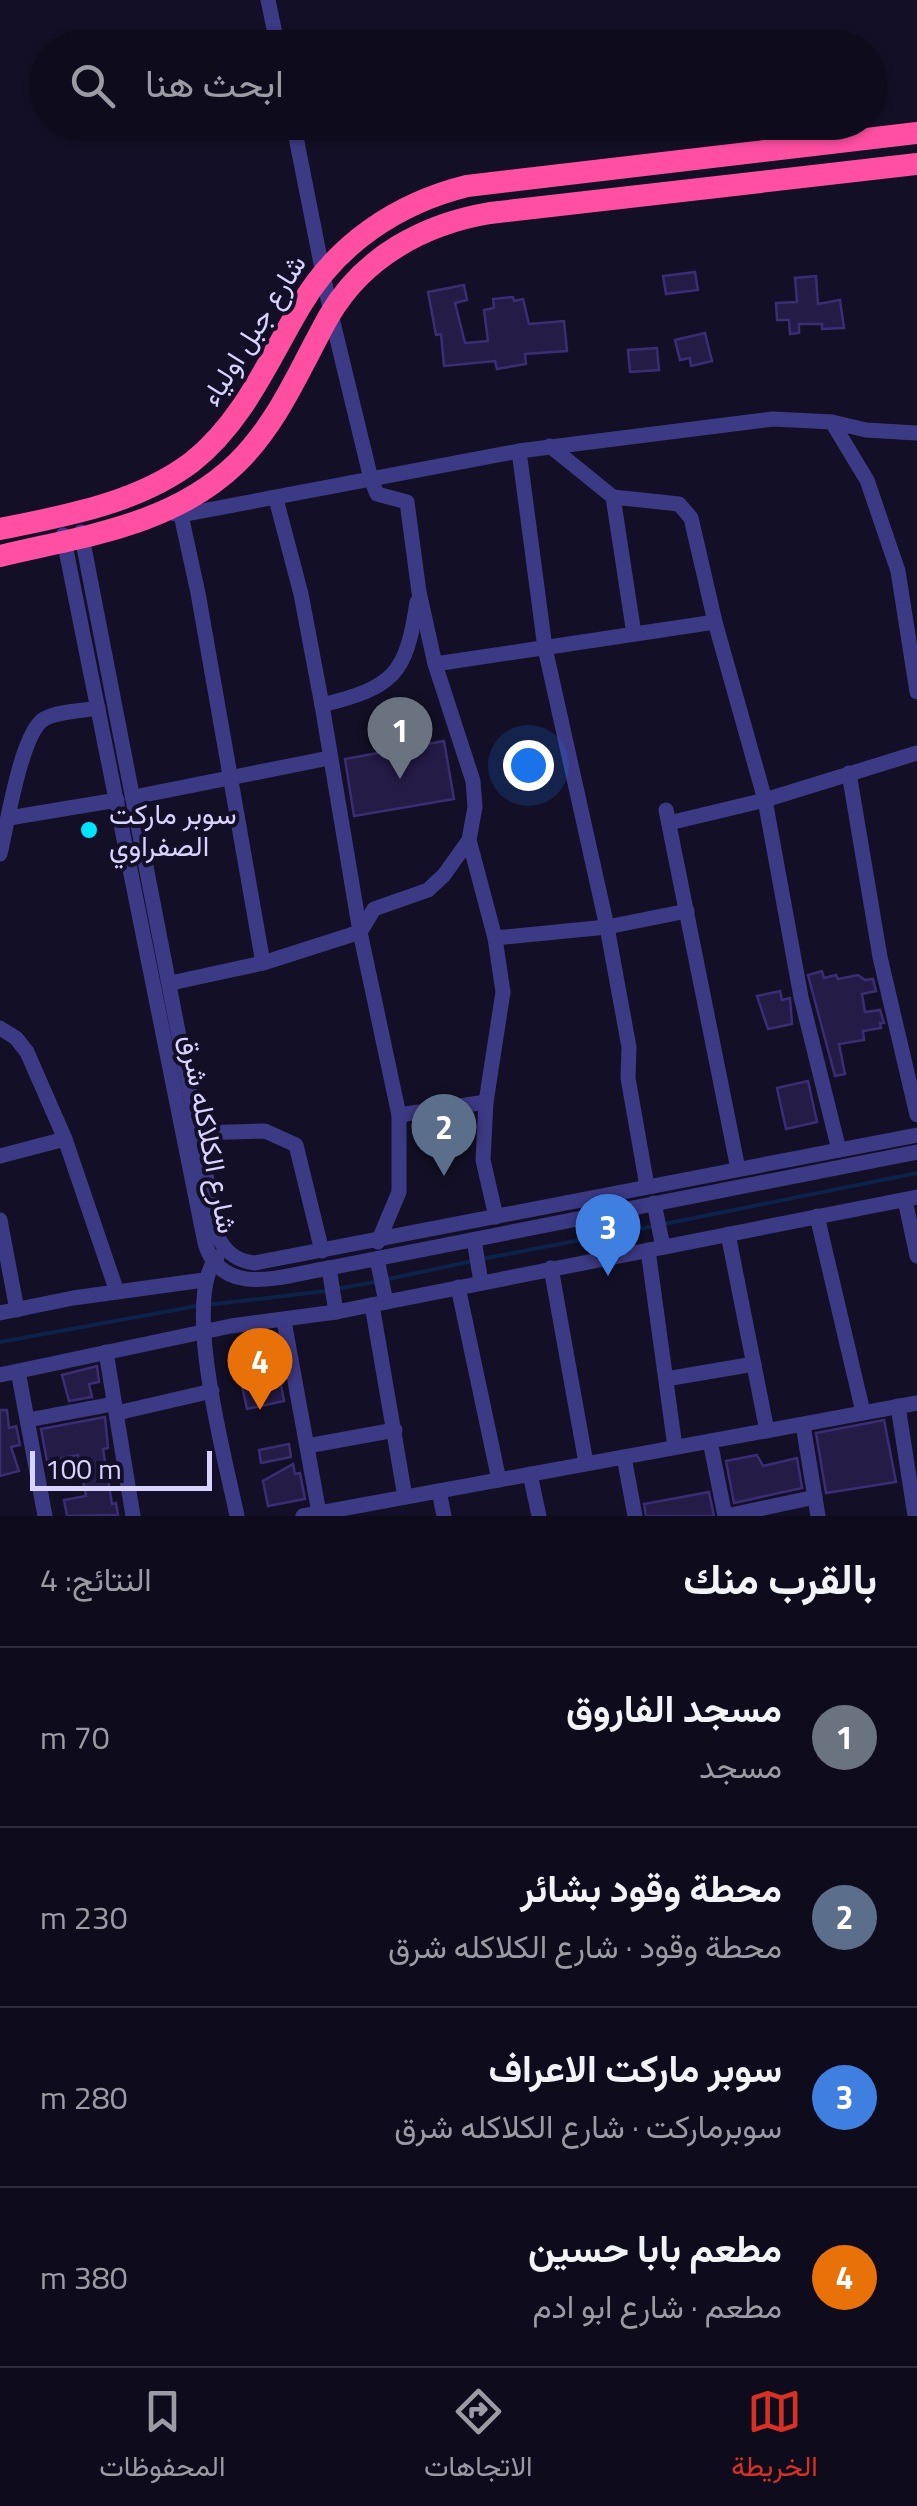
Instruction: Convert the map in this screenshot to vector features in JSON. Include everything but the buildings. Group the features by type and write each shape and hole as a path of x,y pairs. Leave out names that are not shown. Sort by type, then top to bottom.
{"highway":[{"name":"شارع جبل اولياء","path":"887,137 917,133"},
{"name":"شارع جبل اولياء","path":"0,529 68,515 133,494 168,478 216,440 252,391 323,272 344,251 403,209 467,186 858,140"},
{"name":"شارع جبل اولياء","path":"0,556 174,514 258,439 351,285 372,265 417,235 454,220 566,204 917,164"}],"street":[{"path":"268,0 274,30"},
{"path":"171,983 264,963 360,932 374,909 428,890 444,875 469,840 475,807 473,781 435,664 418,592 407,502 377,494 371,479 330,314 297,140"},
{"path":"264,963 198,593 174,514 276,499 550,446 774,419 917,433"},
{"path":"832,422 867,480 898,571 917,692"},
{"path":"550,446 613,497 678,504 686,509 764,800 804,1011 840,1150"},
{"path":"519,451 545,648 630,1046 628,1078 648,1186"},
{"path":"613,497 634,634"},
{"path":"276,499 301,594 360,932 399,1115 399,1192 378,1242"},
{"path":"68,515 73,540"},
{"name":"شارع الكلاكله شرق","path":"73,540 98,708 204,1243 218,1256 228,1276 248,1281 329,1268 917,1152"},
{"name":"شارع الكلاكله شرق","path":"73,540 134,797 199,1133 218,1256"},
{"path":"322,705 373,689 394,675 411,640 418,592"},
{"path":"435,664 715,622"},
{"path":"0,854 16,776 39,723 46,717 98,708"},
{"path":"738,1168 668,817 764,800 917,753"},
{"path":"134,797 328,758"},
{"path":"849,773 880,958 917,1115"},
{"path":"8,818 117,800"},
{"path":"469,840 496,938 503,992 486,1102 483,1160 496,1217"},
{"path":"496,938 607,927 686,911"},
{"path":"0,1028 16,1038 26,1052 66,1139 117,1292"},
{"path":"399,1115 486,1102"},
{"path":"199,1133 266,1131 296,1145 322,1251"},
{"name":"شارع الكلاكله شرق","path":"218,1256 255,1263 378,1242 738,1168 917,1136"},
{"path":"0,1156 66,1139"},
{"path":"0,1375 231,1326 379,1304 911,1199 917,1256"},
{"path":"654,1203 666,1379 676,1447"},
{"path":"598,1214 606,1257"},
{"path":"817,1216 864,1412"},
{"path":"0,1220 17,1310"},
{"path":"728,1234 768,1430"},
{"path":"474,1240 481,1282"},
{"path":"218,1256 204,1280 204,1334 237,1516"},
{"path":"378,1259 379,1304 406,1497"},
{"path":"329,1268 336,1312"},
{"path":"551,1268 586,1463"},
{"path":"0,1313 204,1280"},
{"path":"458,1287 500,1480"},
{"path":"284,1321 307,1446 311,1514 351,1512 406,1497 917,1402"},
{"path":"106,1352 133,1516"},
{"path":"666,1379 754,1364"},
{"path":"18,1371 46,1516"},
{"path":"117,1413 212,1391"},
{"path":"28,1420 113,1404 117,1413"},
{"path":"898,1406 915,1516"},
{"path":"803,1425 818,1516"},
{"path":"307,1446 395,1430"},
{"path":"710,1441 726,1516 815,1498"},
{"path":"624,1457 635,1516"},
{"path":"530,1474 539,1516"},
{"path":"439,1491 444,1516"}],"waterway":[{"path":"664,1224 917,1173"},
{"path":"605,1236 655,1226"},
{"path":"482,1259 596,1237"},
{"path":"384,1280 473,1261"},
{"path":"335,1289 375,1282"},
{"path":"206,1305 326,1291"},
{"path":"0,1342 197,1306"}],"place":[{"name":"مسجد الفاروق","path":"400,779"},
{"name":"سوبر ماركت الصفراوي","path":"89,830"},
{"name":"محطة وقود بشائر","path":"444,1176"},
{"name":"سوبر ماركت الاعراف","path":"608,1276"},
{"name":"مطعم بابا حسين","path":"260,1410"}]}
